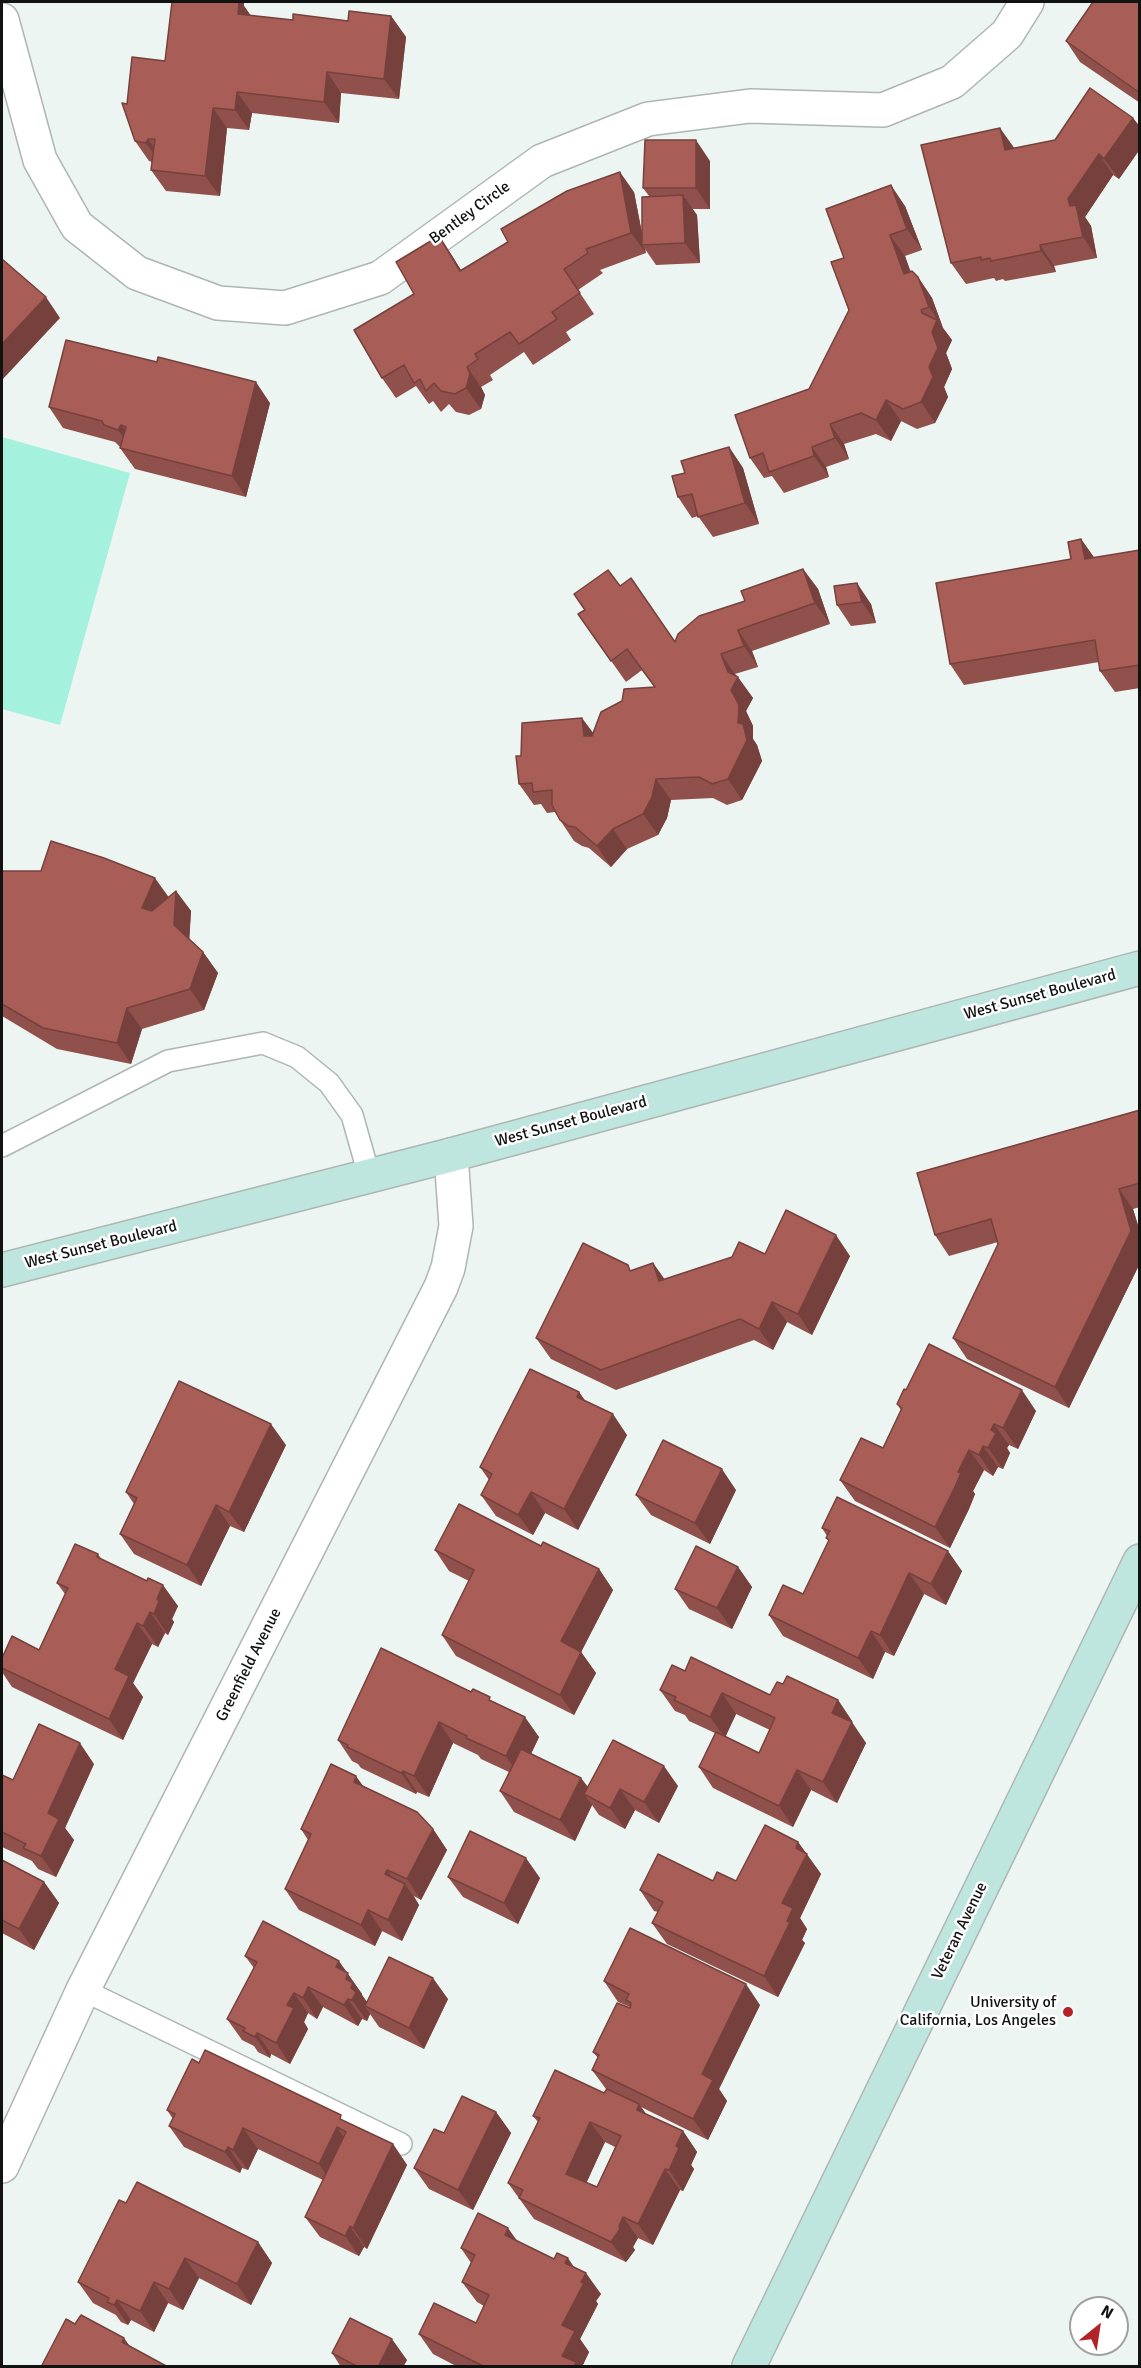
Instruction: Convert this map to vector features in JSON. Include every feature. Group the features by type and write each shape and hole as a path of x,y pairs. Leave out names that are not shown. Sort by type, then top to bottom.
{"main road":[{"name":"West Sunset Boulevard","path":"2,1270 451,1155 1140,968"},
{"name":"Veteran Avenue","path":"749,2367 1140,1561"}],"street":[{"name":"Bentley Circle","path":"2,20 40,160 77,226 136,273 218,303 285,308 380,278 542,161 648,119 750,106 883,110 952,82 1007,34 1027,2"},
{"name":"Greenfield Avenue","path":"2,2166 83,1990 441,1287 448,1268 456,1226 451,1155"}],"lane":[{"path":"2,1146 168,1061 263,1043 297,1057 329,1083 352,1115 369,1175"},
{"path":"83,1990 400,2144"}],"green space":[{"path":"2,437 130,473 60,725 2,709"}],"building":[{"path":"172,2 239,2 238,14 293,20 293,14 348,21 349,11 391,16 384,79 327,72 324,102 237,92 235,110 213,108 205,176 151,170 155,139 148,139 146,143 135,141 122,103 127,104 132,57 165,61"},
{"path":"1093,2 1140,2 1140,93 1066,41"},
{"path":"1090,88 1133,118 1104,159 1099,154 1068,199 1070,206 1076,205 1083,237 1040,245 1041,251 991,261 990,258 981,260 981,257 951,263 921,145 1000,128 1005,150 1055,140"},
{"path":"645,140 696,140 696,188 643,188"},
{"path":"620,172 631,233 586,249 588,253 564,269 580,293 552,312 557,319 519,344 510,332 475,354 478,359 467,367 470,374 466,388 455,394 441,391 434,383 426,391 420,379 414,383 404,365 382,378 354,330 414,294 396,262 439,236 460,271 508,242 501,229 567,191"},
{"path":"891,185 907,229 890,235 904,274 912,271 918,277 929,307 921,310 922,313 937,320 932,332 938,348 929,367 933,377 921,402 903,409 886,400 876,420 861,413 830,424 835,438 812,447 814,456 769,472 763,453 750,458 735,415 809,389 849,310 831,262 844,258 826,209"},
{"path":"683,195 685,243 642,245 642,197"},
{"path":"2,259 46,297 2,344"},
{"path":"66,340 157,362 158,357 256,382 232,476 120,448 126,427 121,425 118,430 104,425 102,421 49,407"},
{"path":"729,447 745,503 698,517 692,494 678,497 672,476 685,473 681,461"},
{"path":"1081,539 1085,559 1140,550 1140,665 1100,671 1095,640 950,664 936,583 1071,559 1068,542"},
{"path":"803,569 815,603 738,630 744,646 721,654 728,672 738,677 731,690 739,705 738,723 743,724 747,740 728,779 712,784 699,777 656,779 652,797 643,814 613,829 597,846 575,827 568,826 560,820 552,805 552,790 533,792 532,783 519,784 516,756 521,756 522,723 582,718 584,736 592,736 601,712 622,701 624,689 655,687 627,649 611,661 578,614 585,610 574,594 608,570 620,586 631,578 675,642 678,634 699,616 745,601 741,591"},
{"path":"857,583 862,602 837,605 834,586"},
{"path":"51,841 155,878 142,908 152,911 176,891 174,925 203,952 190,989 127,1008 117,1043 43,1028 2,1004 2,871 41,871"},
{"path":"1140,1110 1140,1183 1119,1189 1131,1231 1055,1387 953,1338 998,1244 991,1219 935,1235 917,1173"},
{"path":"786,1210 836,1235 798,1314 772,1302 759,1329 740,1319 601,1370 536,1338 583,1243 628,1265 630,1271 653,1263 659,1281 732,1257 739,1242 765,1254"},
{"path":"929,1344 1022,1390 1003,1428 994,1424 991,1430 996,1433 988,1448 983,1446 979,1455 969,1450 958,1472 961,1473 954,1489 935,1527 840,1480 861,1438 883,1448 902,1408 897,1404"},
{"path":"530,1369 579,1392 577,1397 613,1414 564,1509 531,1492 518,1515 481,1495 492,1474 480,1467"},
{"path":"179,1381 271,1424 229,1512 216,1505 187,1565 120,1534 137,1498 126,1492"},
{"path":"663,1440 722,1469 695,1523 636,1495"},
{"path":"837,1497 948,1551 931,1584 909,1573 880,1635 871,1631 858,1658 769,1615 783,1585 803,1594 829,1540 826,1538 830,1531 822,1528"},
{"path":"459,1504 541,1546 543,1542 599,1569 561,1641 581,1652 560,1695 442,1635 474,1570 435,1550"},
{"path":"75,1544 147,1581 148,1578 163,1585 154,1614 150,1612 143,1626 137,1623 115,1669 129,1676 109,1719 2,1668 2,1658 12,1636 39,1650 68,1588 57,1583"},
{"path":"696,1546 738,1567 717,1608 675,1589"},
{"path":"381,1648 471,1692 473,1689 490,1697 489,1700 525,1717 506,1756 466,1738 467,1736 439,1722 414,1776 403,1771 401,1773 347,1747 348,1745 338,1740"},
{"path":"691,1657 770,1695 777,1682 783,1684 787,1676 838,1700 832,1713 852,1722 823,1782 797,1770 779,1806 699,1767 716,1732 759,1753 775,1718 722,1693 710,1717 674,1700 676,1697 660,1690 672,1665 685,1671"},
{"path":"39,1724 80,1743 48,1813 59,1819 41,1856 23,1848 26,1844 2,1832 2,1775 13,1780"},
{"path":"613,1740 664,1766 644,1802 620,1789 610,1808 584,1794"},
{"path":"521,1749 581,1778 560,1820 500,1791"},
{"path":"331,1764 356,1776 354,1782 417,1812 433,1829 407,1879 387,1870 385,1874 405,1884 388,1920 368,1910 361,1925 285,1889 311,1834 301,1829"},
{"path":"765,1825 798,1842 796,1848 807,1854 782,1903 793,1908 787,1921 790,1922 764,1976 652,1923 663,1902 640,1890 658,1854 713,1881 717,1872 736,1881"},
{"path":"470,1831 526,1858 504,1903 448,1877"},
{"path":"2,1860 44,1882 19,1929 2,1920"},
{"path":"263,1921 339,1961 336,1967 348,1973 346,1979 353,1983 351,1988 356,1992 352,2000 348,1999 344,2005 308,1987 303,1998 294,1993 287,2005 294,2008 276,2043 257,2033 255,2037 243,2031 245,2028 227,2019 257,1962 245,1956"},
{"path":"630,1928 746,1984 702,2074 713,2080 693,2119 592,2070 599,2055 593,2052 617,2003 630,2008 631,2003 626,2000 629,1994 604,1981"},
{"path":"389,1957 433,1978 409,2028 365,2006"},
{"path":"205,2050 341,2115 340,2119 393,2144 353,2228 350,2226 345,2236 305,2217 346,2132 337,2127 319,2164 243,2128 233,2150 228,2147 225,2152 169,2126 175,2114 167,2110 192,2059 199,2063"},
{"path":"555,2070 604,2093 607,2089 639,2104 637,2110 683,2131 676,2146 679,2148 669,2170 665,2169 638,2224 623,2217 620,2229 611,2242 519,2198 523,2190 508,2183 540,2118 533,2116","holes":["590,2122 621,2136 597,2187 566,2174"]},
{"path":"462,2096 496,2112 458,2190 414,2168 434,2129 444,2133"},
{"path":"137,2182 258,2242 237,2284 185,2258 169,2289 154,2282 140,2311 117,2300 114,2305 107,2302 109,2298 78,2282 119,2200 126,2203"},
{"path":"478,2213 508,2228 505,2235 554,2259 557,2253 568,2258 565,2263 586,2273 581,2282 584,2283 562,2325 575,2331 562,2356 576,2362 574,2367 485,2367 419,2334 434,2303 476,2323 489,2295 462,2282 475,2255 461,2248"},
{"path":"81,2315 124,2338 122,2342 168,2367 41,2367 66,2319 75,2324"},
{"path":"350,2318 392,2339 378,2367 358,2367 332,2353"}],"place":[{"name":"University of California, Los Angeles","path":"1068,2012"}]}
